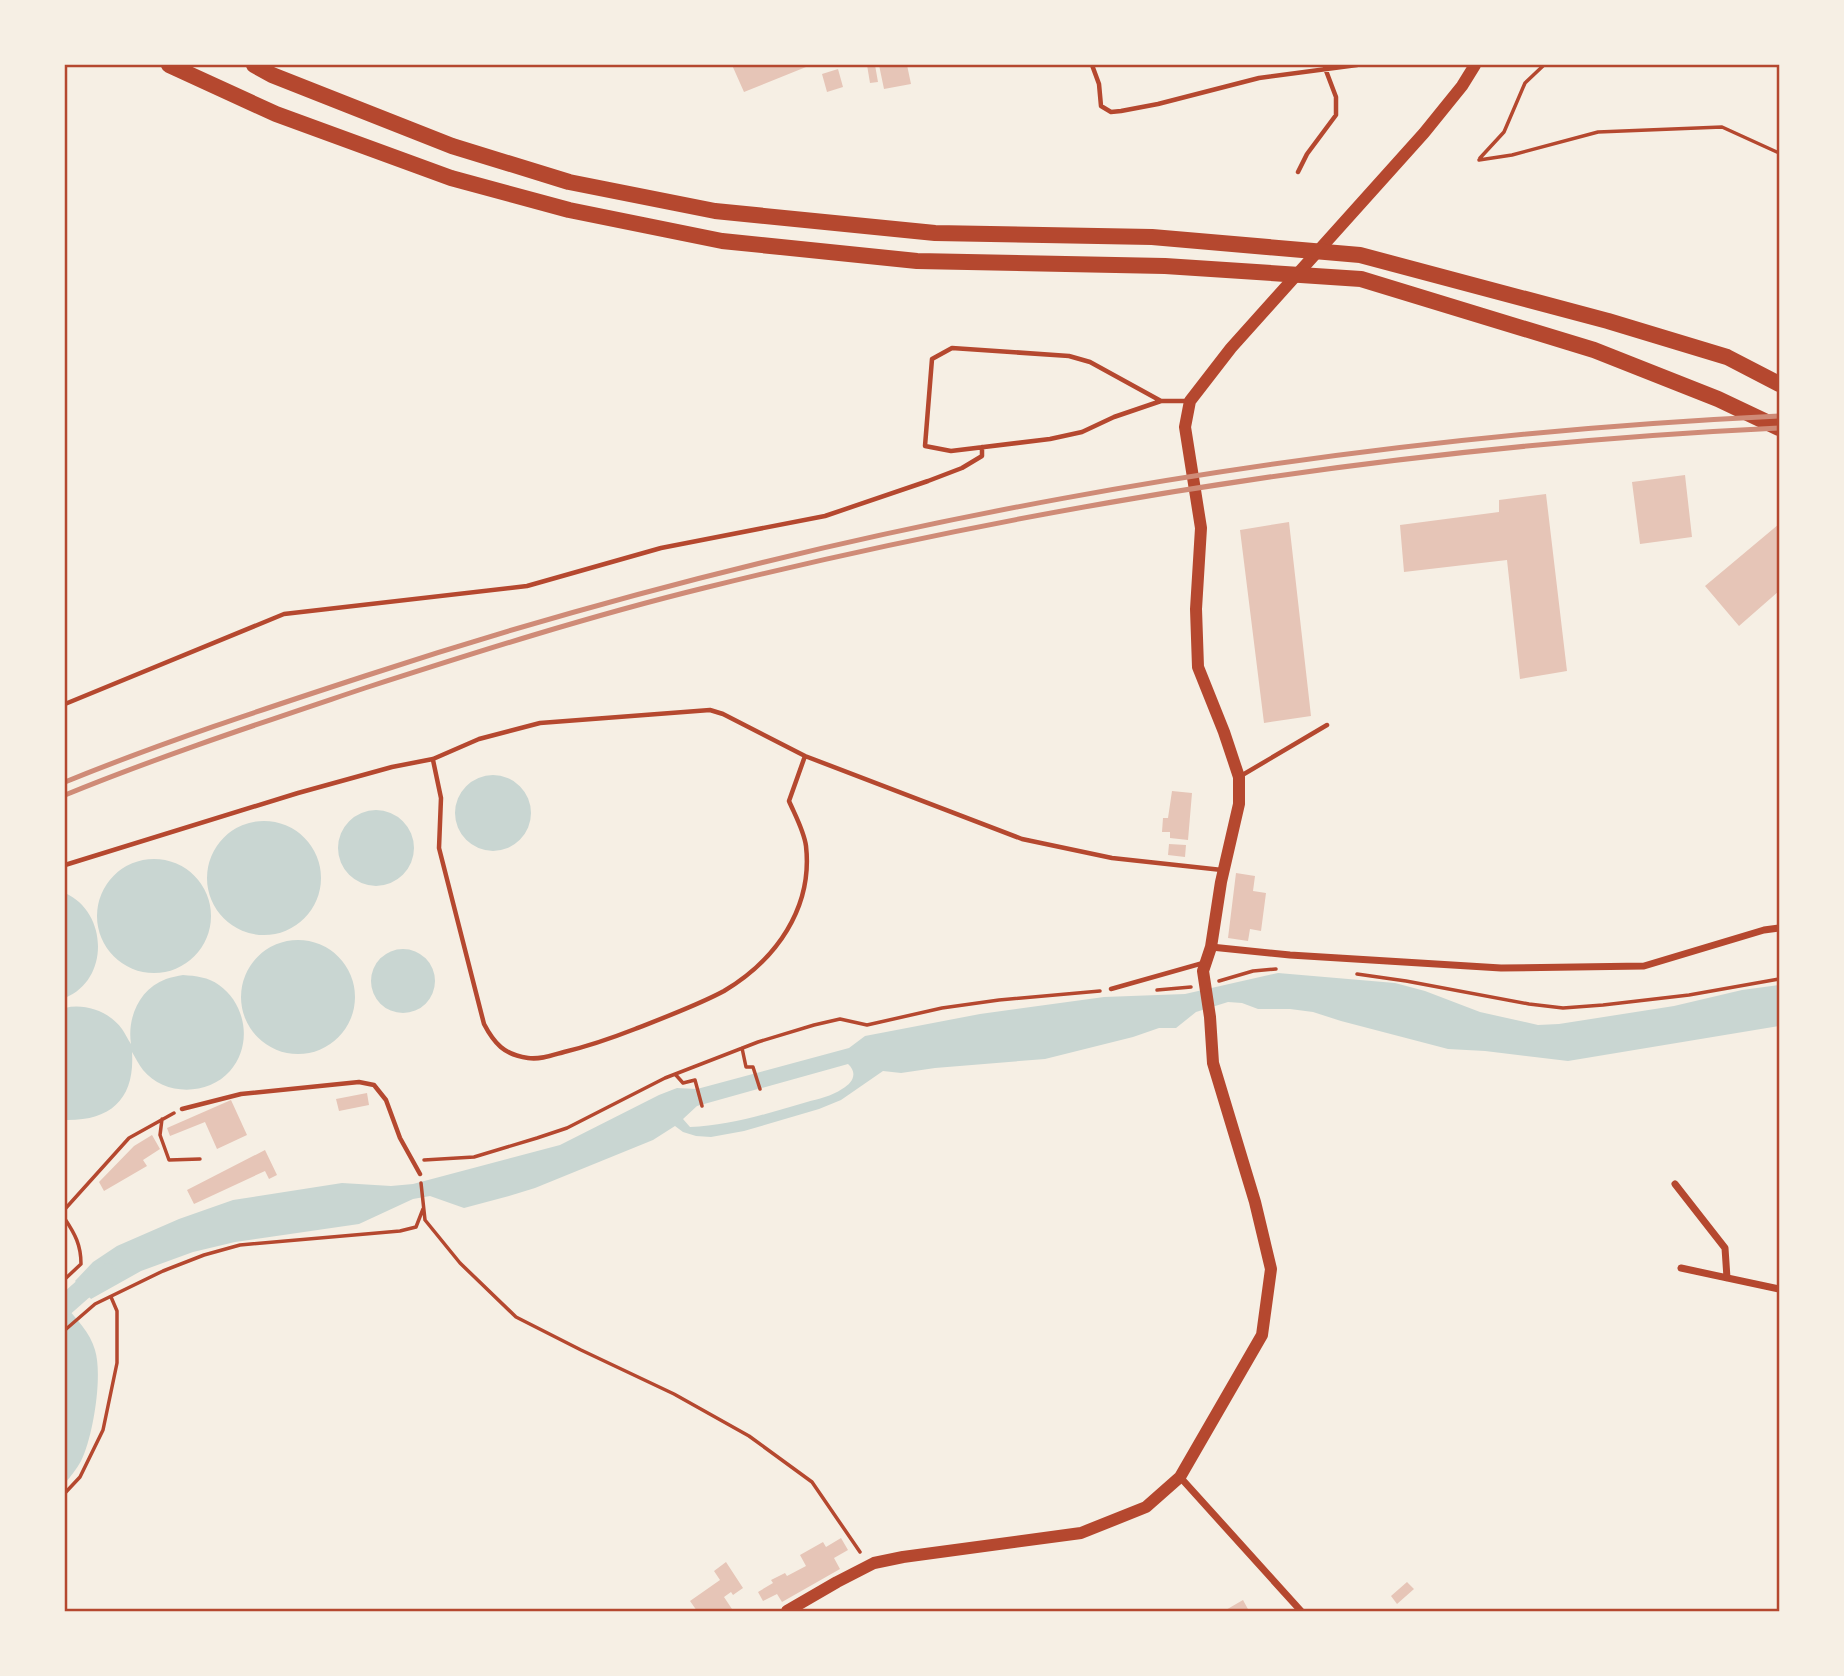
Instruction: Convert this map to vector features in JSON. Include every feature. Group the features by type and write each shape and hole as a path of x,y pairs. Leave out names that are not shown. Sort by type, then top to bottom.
{"highway":[{"path":"169,65 276,114 451,178 569,210 722,241 917,261 1165,266 1361,279 1594,350 1718,399 1779,428"},
{"path":"254,65 272,75 452,146 569,183 715,211 935,233 1152,237 1360,255 1608,321 1727,357 1779,383"}],"street":[{"path":"787,1611 874,1563 1081,1533 1146,1507 1180,1477 1262,1335 1271,1269 1255,1202 1213,1063 1203,967 1211,947 1223,870 1239,804 1239,777 1198,667 1196,609 1201,527 1185,426 1190,401 1231,348 1424,134 1475,65"},
{"path":"1211,947 1290,955 1501,968 1644,966 1764,930 1779,929"},
{"path":"1675,1184 1725,1248 1727,1278"},
{"path":"1681,1268 1779,1289"},
{"path":"1180,1477 1301,1611"}],"lane":[{"path":"1092,65 1099,84 1101,106 1111,112 1158,104 1259,79 1357,65"},
{"path":"1298,172 1307,153 1336,115 1336,97 1325,68"},
{"path":"1161,401 1090,362 1069,356 952,348 932,359 925,446 951,451 1050,439 1082,432 1114,417 1161,401 1190,401"},
{"path":"65,704 284,614 527,586 661,548 825,516 962,468 982,456 982,447"},
{"path":"65,865 298,793 391,767 433,759 479,740 540,723 710,710 805,756 1023,839 1112,858 1223,870"},
{"path":"1239,777 1327,725"},
{"path":"433,759 440,798 439,848 484,1024 494,1042 506,1051 527,1058 542,1057 602,1042 670,1015 724,990 762,962 790,928 802,898 807,874 806,843 789,801 805,756"},
{"path":"1111,989 1203,967"},
{"path":"182,1109 241,1094 359,1082 374,1085 386,1100 400,1138 420,1174"}],"path":[{"path":"1544,65 1525,83 1504,132 1479,160 1512,155 1598,132 1722,127 1779,153"},
{"path":"1213,984 1240,974 1277,969"},
{"path":"1356,974 1563,1008 1689,995 1779,979"},
{"path":"1156,990 1192,987"},
{"path":"874,1563 866,1560 812,1482 749,1436 674,1394 516,1317 460,1263 425,1220 420,1174 423,1160 474,1157 547,1135 576,1124 675,1074 742,1048 814,1025 839,1019 867,1025 942,1008 1111,989"},
{"path":"742,1048 746,1067 753,1067 760,1089"},
{"path":"675,1074 683,1083 695,1080 702,1106"},
{"path":"65,1209 129,1138 182,1109"},
{"path":"162,1119 160,1135 169,1160 200,1159"},
{"path":"65,1330 95,1304 204,1255 240,1245 400,1231 416,1227 424,1206"},
{"path":"65,1219 76,1236 81,1258 80,1264 65,1279"},
{"path":"65,1493 80,1477 103,1430 117,1363 117,1311 111,1297"}],"shaded area":[{"path":"486,775 500,775 514,781 525,792 531,813 528,828 520,840 500,851 486,851 472,845 461,834 455,820 455,806 461,792 472,781"},
{"path":"369,810 383,810 397,816 408,827 414,848 411,863 403,875 383,886 369,886 355,880 344,869 338,855 338,841 344,827 355,816"},
{"path":"264,821 286,825 296,830 312,846 317,856 321,878 317,900 312,910 296,926 286,931 264,935 242,931 232,926 216,910 211,900 207,878 211,856 216,846 232,830 242,825"},
{"path":"154,859 176,863 186,868 202,884 207,894 211,916 207,938 202,948 186,964 176,969 154,973 132,969 122,964 106,948 101,938 97,916 101,894 106,884 122,868 132,863"},
{"path":"65,893 79,902 89,915 96,930 98,946 90,977 80,989 65,998"},
{"path":"298,940 320,944 330,949 346,965 351,975 355,997 351,1019 346,1029 330,1045 320,1050 298,1054 276,1050 266,1045 250,1029 245,1019 241,997 245,975 250,965 266,949 276,944"},
{"path":"403,949 421,955 429,963 435,981 429,999 421,1007 403,1013 385,1007 377,999 371,981 377,963 385,955"},
{"path":"1278,973 1395,983 1425,991 1480,1012 1538,1025 1674,1006 1742,990 1779,985 1779,1026 1568,1061 1448,1049 1313,1012 1258,1009 1242,1003 1228,1002 1196,1012 1176,1028 1159,1028 1045,1059 901,1073 883,1071 841,1100 744,1131 711,1137 696,1136 675,1126 653,1140 509,1196 464,1208 430,1196 413,1199 359,1224 235,1242 193,1252 141,1271 91,1299 75,1281 93,1262 117,1246 179,1219 233,1200 342,1183 391,1186 413,1184 560,1145 677,1088 697,1089 849,1048 865,1036 980,1014 1104,997 1185,994","holes":["848,1064 853,1078 849,1084 820,1098 719,1124 690,1127 683,1119 697,1106"]},
{"path":"183,975 202,977 215,982 235,1003 243,1025 244,1037 242,1049 230,1071 221,1079 198,1089 174,1088 152,1079 132,1052 129,1082 125,1094 117,1104 96,1116 65,1120 65,1008 89,1008 104,1014 117,1023 131,1044 133,1015 142,997 168,978"},
{"path":"65,1305 93,1343 98,1375 96,1406 89,1437 79,1464 65,1483"}],"building":[{"path":"732,65 811,65 744,92"},
{"path":"867,65 875,65 878,82 870,83"},
{"path":"879,65 907,65 911,84 884,89"},
{"path":"838,69 843,87 827,92 822,74"},
{"path":"1685,475 1692,537 1640,544 1632,482"},
{"path":"1546,494 1567,671 1520,679 1507,560 1404,572 1400,525 1499,512 1499,500"},
{"path":"1289,522 1311,716 1264,723 1240,530"},
{"path":"1779,524 1779,591 1739,626 1705,586"},
{"path":"1172,791 1192,793 1188,840 1170,838 1170,832 1162,832 1163,818 1168,818"},
{"path":"1169,844 1186,845 1185,857 1168,855"},
{"path":"1236,873 1255,876 1253,891 1266,893 1261,931 1250,929 1248,941 1228,938"},
{"path":"367,1093 369,1105 339,1111 336,1099"},
{"path":"231,1100 247,1135 217,1149 205,1122 170,1136 167,1128"},
{"path":"152,1135 160,1149 143,1160 147,1166 104,1191 99,1182 134,1146"},
{"path":"265,1150 277,1175 269,1179 265,1171 194,1204 187,1190"},
{"path":"841,1538 848,1550 834,1558 840,1569 782,1602 777,1594 763,1601 758,1592 773,1583 771,1580 785,1573 787,1576 806,1566 800,1555 823,1542 826,1547"},
{"path":"726,1562 743,1588 724,1597 732,1609 697,1611 690,1601 720,1580 714,1571"},
{"path":"1407,1582 1414,1589 1397,1604 1391,1596"},
{"path":"1243,1600 1249,1611 1224,1611"}],"waterway":[{"path":"65,1305 107,1274"}],"railway":[{"path":"65,782 252,713 537,623 711,575 886,534 1063,498 1241,469 1420,445 1599,428 1779,416"},
{"path":"65,795 252,726 491,648 661,599 836,557 1104,504 1373,463 1644,436 1779,428"}]}
